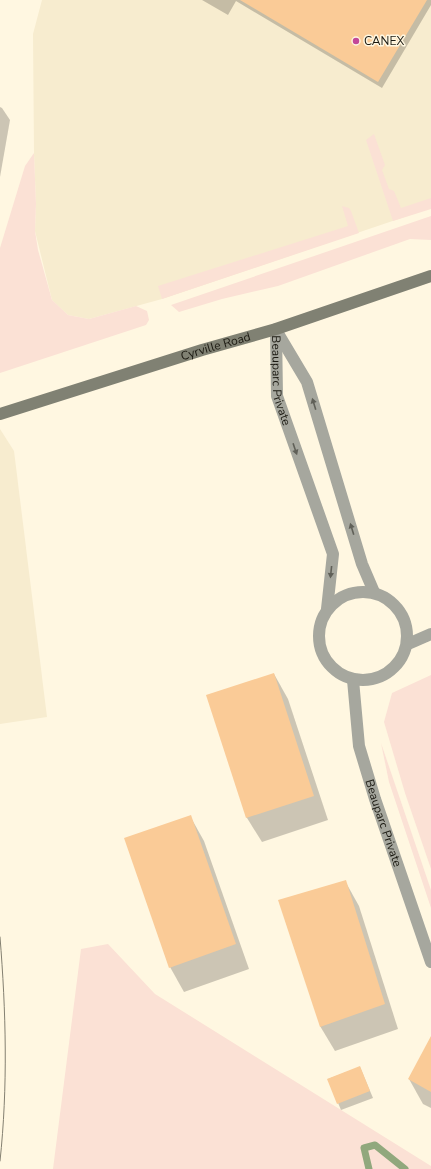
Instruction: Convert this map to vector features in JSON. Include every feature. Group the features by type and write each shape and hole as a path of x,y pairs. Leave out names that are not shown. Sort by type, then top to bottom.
{"main road":[{"name":"Cyrville Road","path":"0,414 202,350 276,329 431,276"}],"street":[{"name":"Beauparc Private","path":"276,329 307,382 362,564 374,592"},
{"name":"Beauparc Private","path":"276,329 277,396 332,554 327,609"},
{"path":"356,592 374,592 390,600 402,612 408,629 408,644 400,662 386,674 370,680 353,680 337,672 325,659 319,643 319,626 327,609 340,598 356,592"},
{"path":"408,644 431,634"},
{"name":"Beauparc Private","path":"353,680 359,746 375,799 431,962"}],"shaded area":[{"path":"42,0 431,0 431,208 162,299 89,319 68,315 52,300 35,231 36,204 33,34"},
{"path":"374,134 385,165 382,170 389,189 394,191 401,208 431,198 431,209 393,221 366,140"},
{"path":"34,153 36,204 35,231 38,250 52,300 68,315 89,319 136,306 147,311 149,320 146,325 0,373 0,248 25,166"},
{"path":"342,206 349,208 351,211 359,233 162,299 158,286 348,226"},
{"path":"431,216 431,240 410,239 278,286 222,299 179,312 171,305"},
{"path":"0,429 14,451 47,717 0,724"},
{"path":"431,675 431,869 405,793 384,722 392,693"},
{"path":"381,743 431,890 431,908 389,782"},
{"path":"108,944 155,994 431,1166 431,1169 53,1169 81,949"}],"building":[{"name":"CANEX","path":"240,0 427,0 378,82"},
{"path":"274,673 314,796 246,818 206,695"},
{"path":"191,815 236,944 169,968 124,838"},
{"path":"346,880 385,1004 320,1027 278,900"},
{"path":"431,1036 431,1092 408,1079"},
{"path":"360,1066 370,1091 337,1104 327,1079"}],"waterway":[{"path":"369,1169 364,1148 375,1145 405,1169"}],"tram line":[{"path":"0,937 4,993 5,1049 3,1133 0,1161"}],"place":[{"name":"CANEX","path":"356,41"}]}
